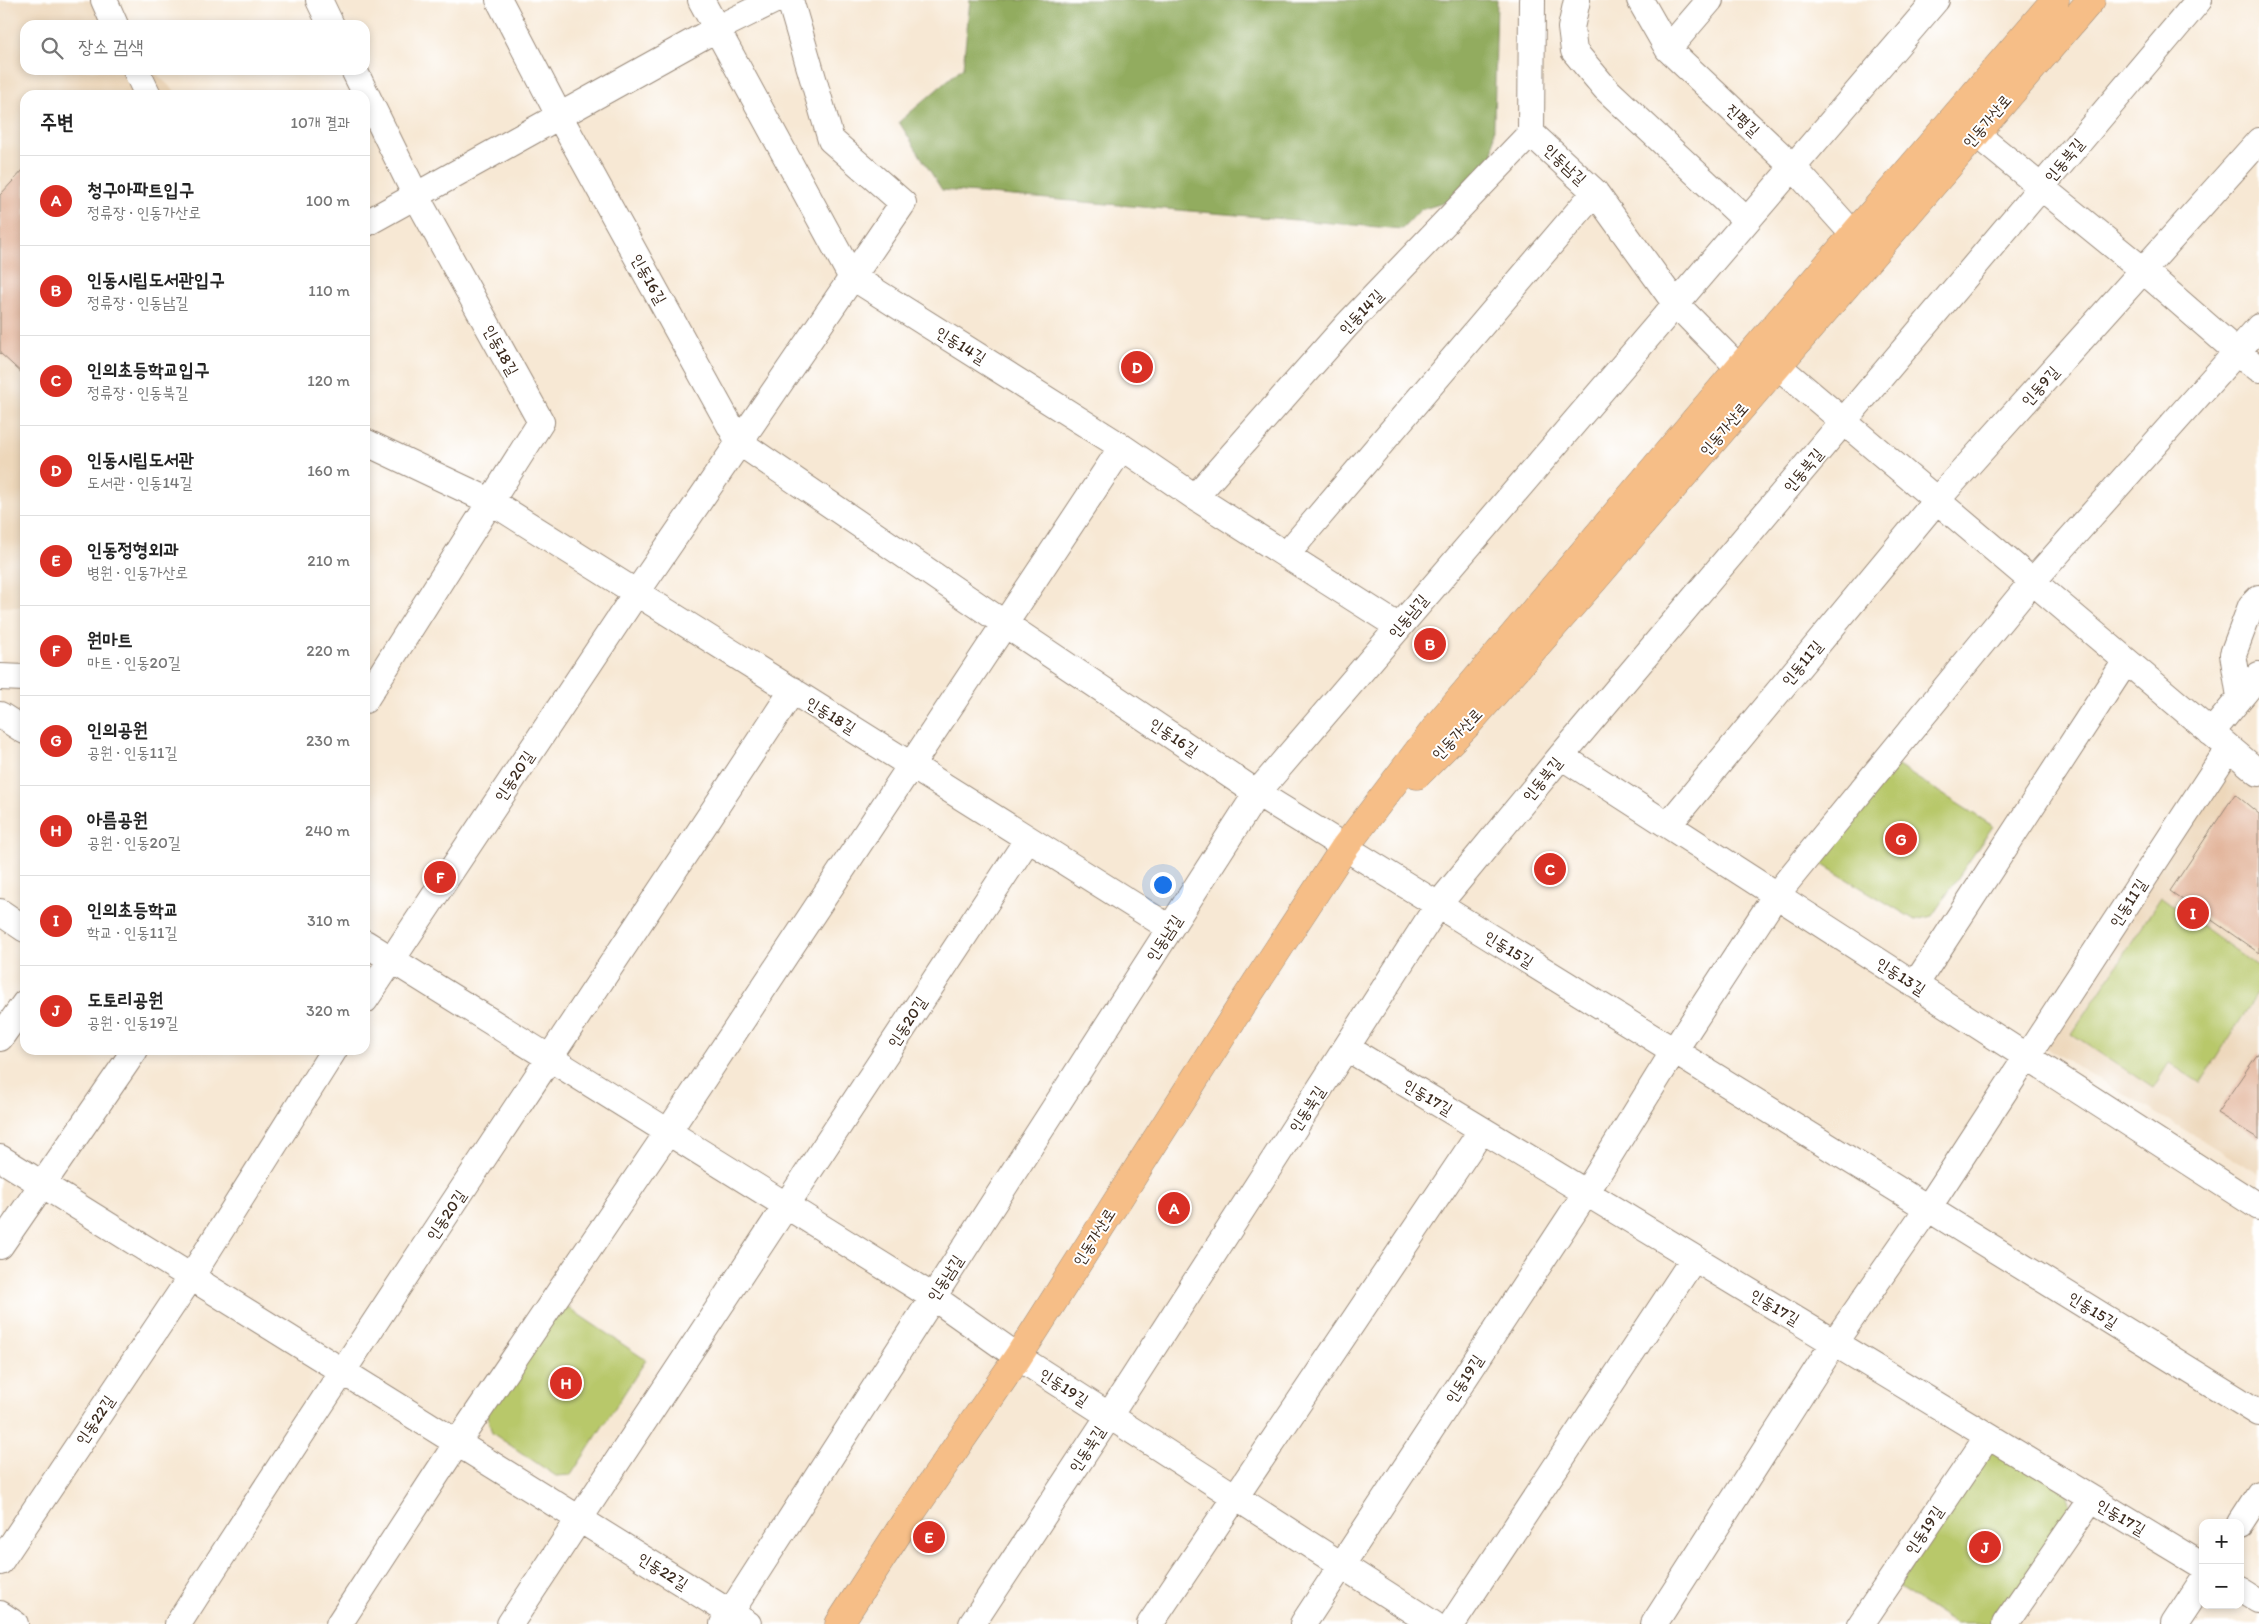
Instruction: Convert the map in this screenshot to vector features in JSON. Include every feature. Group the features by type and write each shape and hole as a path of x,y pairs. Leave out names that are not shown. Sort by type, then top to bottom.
{"main road":[{"name":"인동가산로","path":"839,1624 1018,1357 1246,998 1345,847 1441,720 1739,368 2055,0"},
{"name":"인동가산로","path":"1345,847 1466,726 1778,366 2091,0"}],"street":[{"path":"104,0 113,20"},
{"path":"319,0 329,20"},
{"name":"인동16길","path":"499,0 560,116 739,442 1257,793 1345,847"},
{"name":"인동14길","path":"701,0 851,276 1122,447 1195,497 1398,627"},
{"path":"370,221 716,29 775,0"},
{"path":"637,592 851,276 903,203 831,140 790,0"},
{"name":"인동남길","path":"1532,0 1532,133 1595,192 1675,304"},
{"path":"1577,0 1571,28 1574,51 1605,88 1746,220"},
{"name":"진평길","path":"1640,0 1668,49 1792,166 1854,235"},
{"path":"1668,49 1710,0"},
{"name":"인동남길","path":"734,1620 933,1297 1257,793 1936,0"},
{"name":"인동북길","path":"972,1624 1109,1416 1438,905 1561,756 2199,0"},
{"path":"138,75 146,90"},
{"name":"인동18길","path":"356,75 364,90"},
{"name":"인동18길","path":"370,103 416,196 541,422 492,502"},
{"name":"인동14길","path":"1195,497 1348,325 1532,133"},
{"path":"1976,134 2143,271 2236,352 2259,369"},
{"name":"인동9길","path":"1936,501 2259,141"},
{"path":"1286,555 1595,192"},
{"path":"1675,304 1739,368"},
{"path":"1586,1193 1674,1051 1776,895 2032,582 2259,328"},
{"path":"1778,366 1842,423 2220,741 2257,767"},
{"name":"인동18길","path":"370,444 492,502 1170,928"},
{"path":"339,1624 457,1443 668,1132 1122,447"},
{"name":"인동11길","path":"1668,826 1936,501"},
{"path":"370,692 492,502"},
{"name":"인동20길","path":"370,992 637,592"},
{"path":"2240,697 2233,654 2251,606 2259,598"},
{"path":"1915,985 2126,661"},
{"name":"인동11길","path":"2027,1057 2220,741 2240,697 2259,675"},
{"path":"0,678 20,678"},
{"name":"인동20길","path":"341,1371 550,1059 793,690"},
{"path":"0,715 20,728"},
{"name":"인동13길","path":"1561,756 2259,1207"},
{"name":"인동20길","path":"579,1519 1028,839"},
{"name":"인동15길","path":"1345,847 2259,1413"},
{"path":"0,912 20,926"},
{"path":"370,946 933,1297 1018,1357"},
{"path":"0,1038 20,1010"},
{"name":"인동17길","path":"1347,1048 2200,1564"},
{"path":"0,1246 132,1055"},
{"path":"191,1277 331,1055"},
{"path":"1654,1624 1834,1343 1928,1208 2027,1057"},
{"path":"1150,1624 1482,1130"},
{"name":"인동22길","path":"0,1158 579,1519 734,1620"},
{"name":"인동19길","path":"1303,1624 1343,1566 1586,1193"},
{"path":"1452,1624 1694,1258"},
{"name":"인동22길","path":"0,1562 191,1277"},
{"name":"인동19길","path":"1018,1357 1433,1624"},
{"path":"178,1624 341,1371"},
{"name":"인동19길","path":"1861,1624 1988,1436"},
{"path":"2243,1519 2259,1494"},
{"path":"2005,1624 2091,1498"},
{"path":"510,1624 579,1519"},
{"path":"2174,1624 2199,1586"},
{"path":"2244,1592 2259,1601"},
{"path":"0,1614 15,1624"}],"shaded area":[{"path":"0,0 95,0 100,20 20,20 20,75 157,75 174,90 20,90 20,607 0,607"},
{"path":"2232,760 2259,783 2259,1174 2038,1043"}],"green space":[{"path":"970,0 1497,0 1493,164 1450,201 1420,210 1402,229 942,190 899,122 963,67"},
{"path":"1887,759 1993,826 1932,916 1915,920 1818,862"},
{"path":"2161,897 2259,967 2259,991 2200,1083 2169,1063 2153,1088 2072,1034"},
{"path":"560,1302 646,1360 571,1475 556,1476 492,1433 484,1406"},
{"path":"1997,1446 2064,1489 2071,1508 1996,1624 1955,1624 1898,1587 1980,1459"}],"building":[{"path":"20,173 20,371 0,353 0,195"},
{"path":"2235,794 2259,814 2259,953 2170,891"},
{"path":"2259,1052 2259,1139 2217,1113"}],"place":[{"name":"인동시립도서관","path":"1137,367"},
{"name":"인동시립도서관입구","path":"1430,644"},
{"name":"인의공원","path":"1901,839"},
{"name":"인의초등학교입구","path":"1550,869"},
{"name":"원마트","path":"440,877"},
{"name":"인의초등학교","path":"2193,913"},
{"name":"청구아파트입구","path":"1174,1208"},
{"name":"아름공원","path":"566,1383"},
{"name":"인동정형외과","path":"929,1537"},
{"name":"도토리공원","path":"1985,1547"}]}
